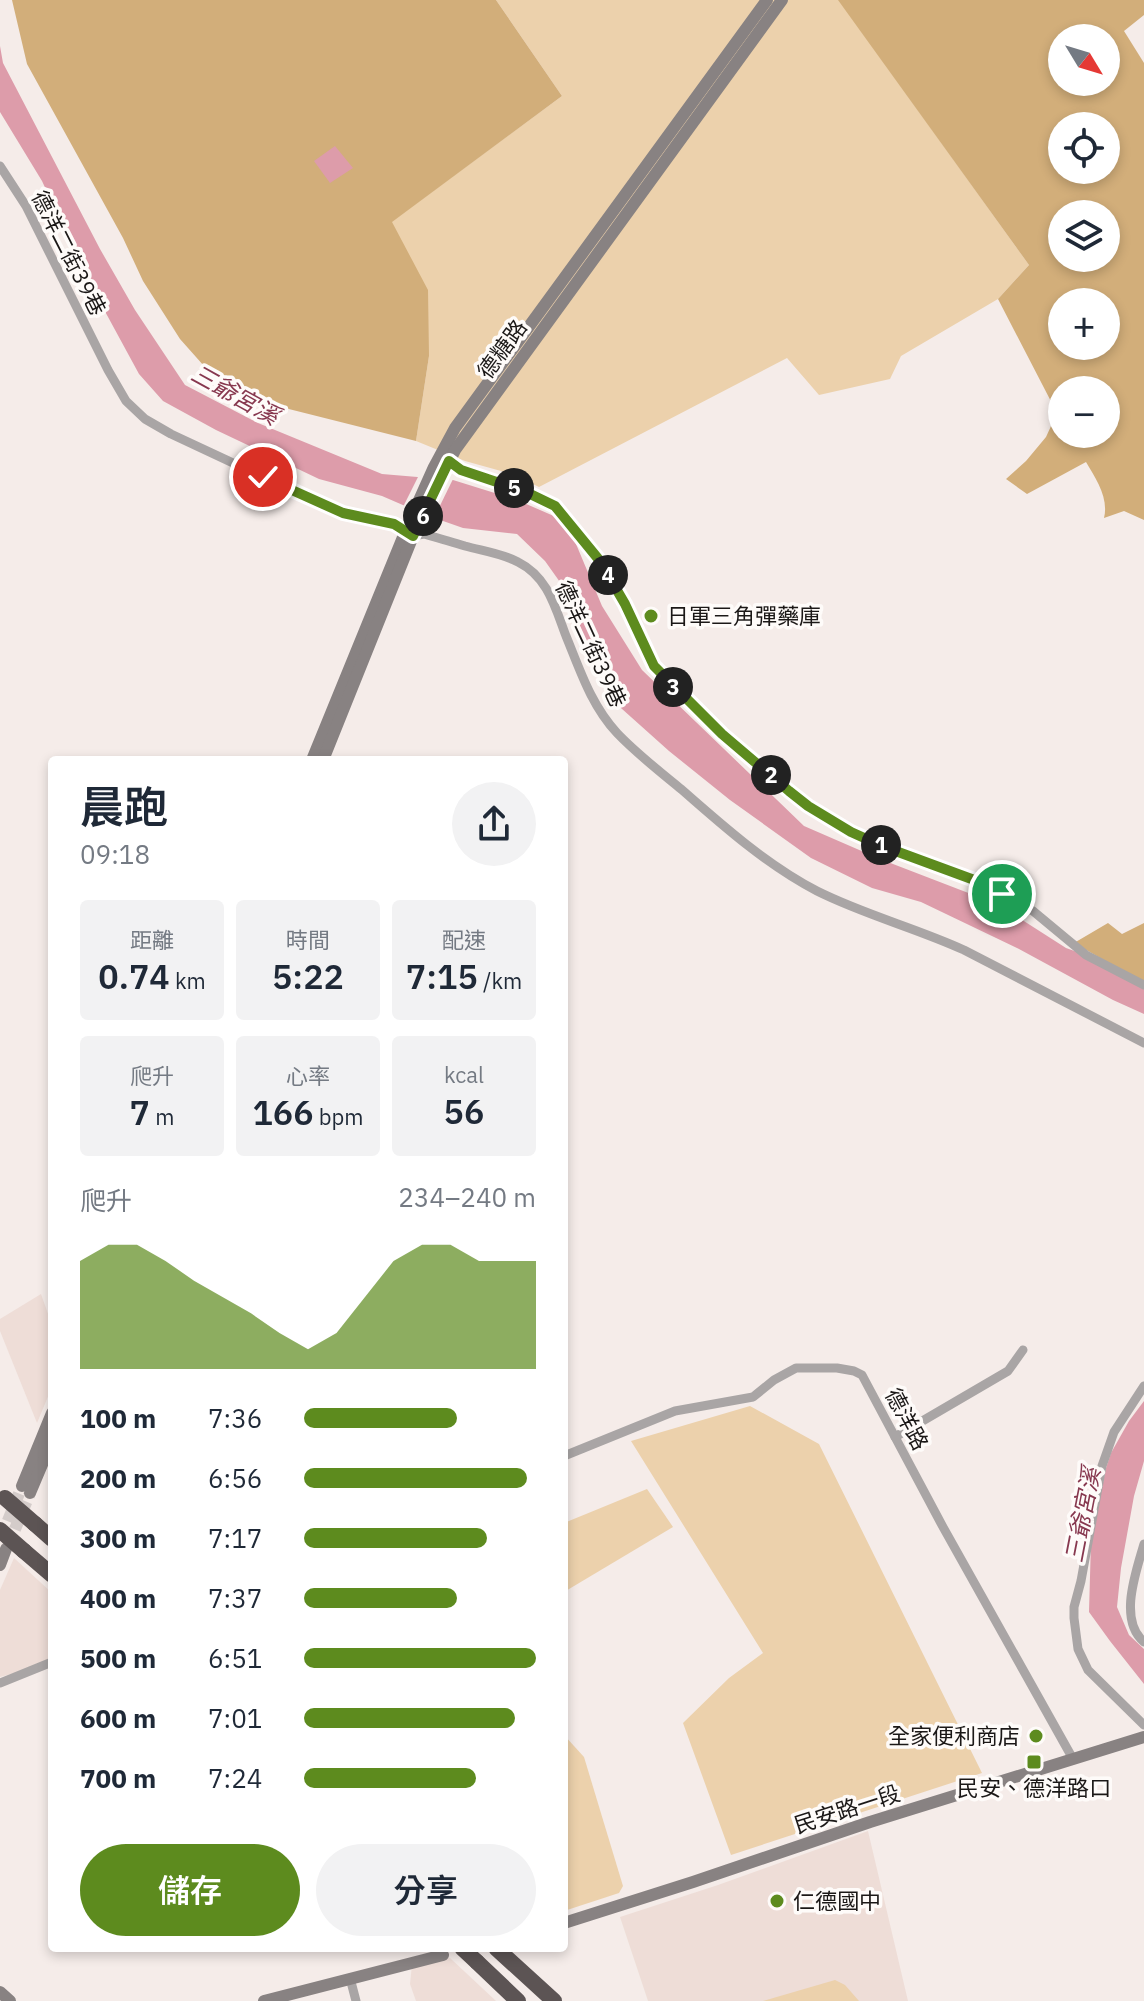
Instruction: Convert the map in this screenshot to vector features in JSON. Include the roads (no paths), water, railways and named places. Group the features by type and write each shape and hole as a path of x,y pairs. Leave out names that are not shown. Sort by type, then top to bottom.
{"highway":[{"path":"3,1496 48,1535"},
{"path":"0,1530 48,1572"},
{"path":"466,1952 518,2001"},
{"path":"500,1952 554,2001"}],"street":[{"name":"德糖路","path":"314,756 455,428 767,0"},
{"name":"德糖路","path":"442,464 782,0"},
{"name":"德洋二街39巷","path":"0,166 26,206 108,370 126,401 145,419 343,513 394,524 520,562 537,575 550,593 586,686 608,722 627,743 716,820 783,870 819,892 977,956 1144,1043"},
{"path":"442,464 526,492 555,506 600,561 625,604 649,658 662,675 722,734 808,806 851,832 882,846 970,878 1001,893 1033,911 1086,955 1144,985"},
{"name":"德糖路","path":"325,756 411,530"},
{"path":"895,1437 1008,1371 1023,1350"},
{"name":"德洋路","path":"568,1454 675,1411 753,1397 796,1368 837,1368 862,1375 1073,1759"},
{"path":"1144,1386 1108,1444 1074,1618 1078,1649 1088,1670 1144,1725"},
{"path":"48,1425 26,1490 48,1449"},
{"path":"1144,1544 1131,1598 1130,1617 1133,1631 1144,1642"},
{"path":"0,1565 6,1549"},
{"path":"0,1683 48,1664"},
{"name":"民安路一段","path":"568,1922 870,1822 1144,1737"},
{"path":"264,2001 443,1955"},
{"path":"350,1978 356,2001"},
{"path":"0,1992 10,2001"}],"tunnel":[{"path":"1,1538 22,1486"},
{"path":"8,1546 30,1493"}],"place":[{"name":"日軍三角彈藥庫","path":"651,616"},
{"name":"全家便利商店","path":"1036,1736"},
{"name":"民安、德洋路口","path":"1034,1762"},
{"name":"仁德國中","path":"777,1901"}],"water label":[{"name":"三爺宮溪","path":"235,395"},
{"name":"三爺宮溪","path":"1083,1515"}]}
